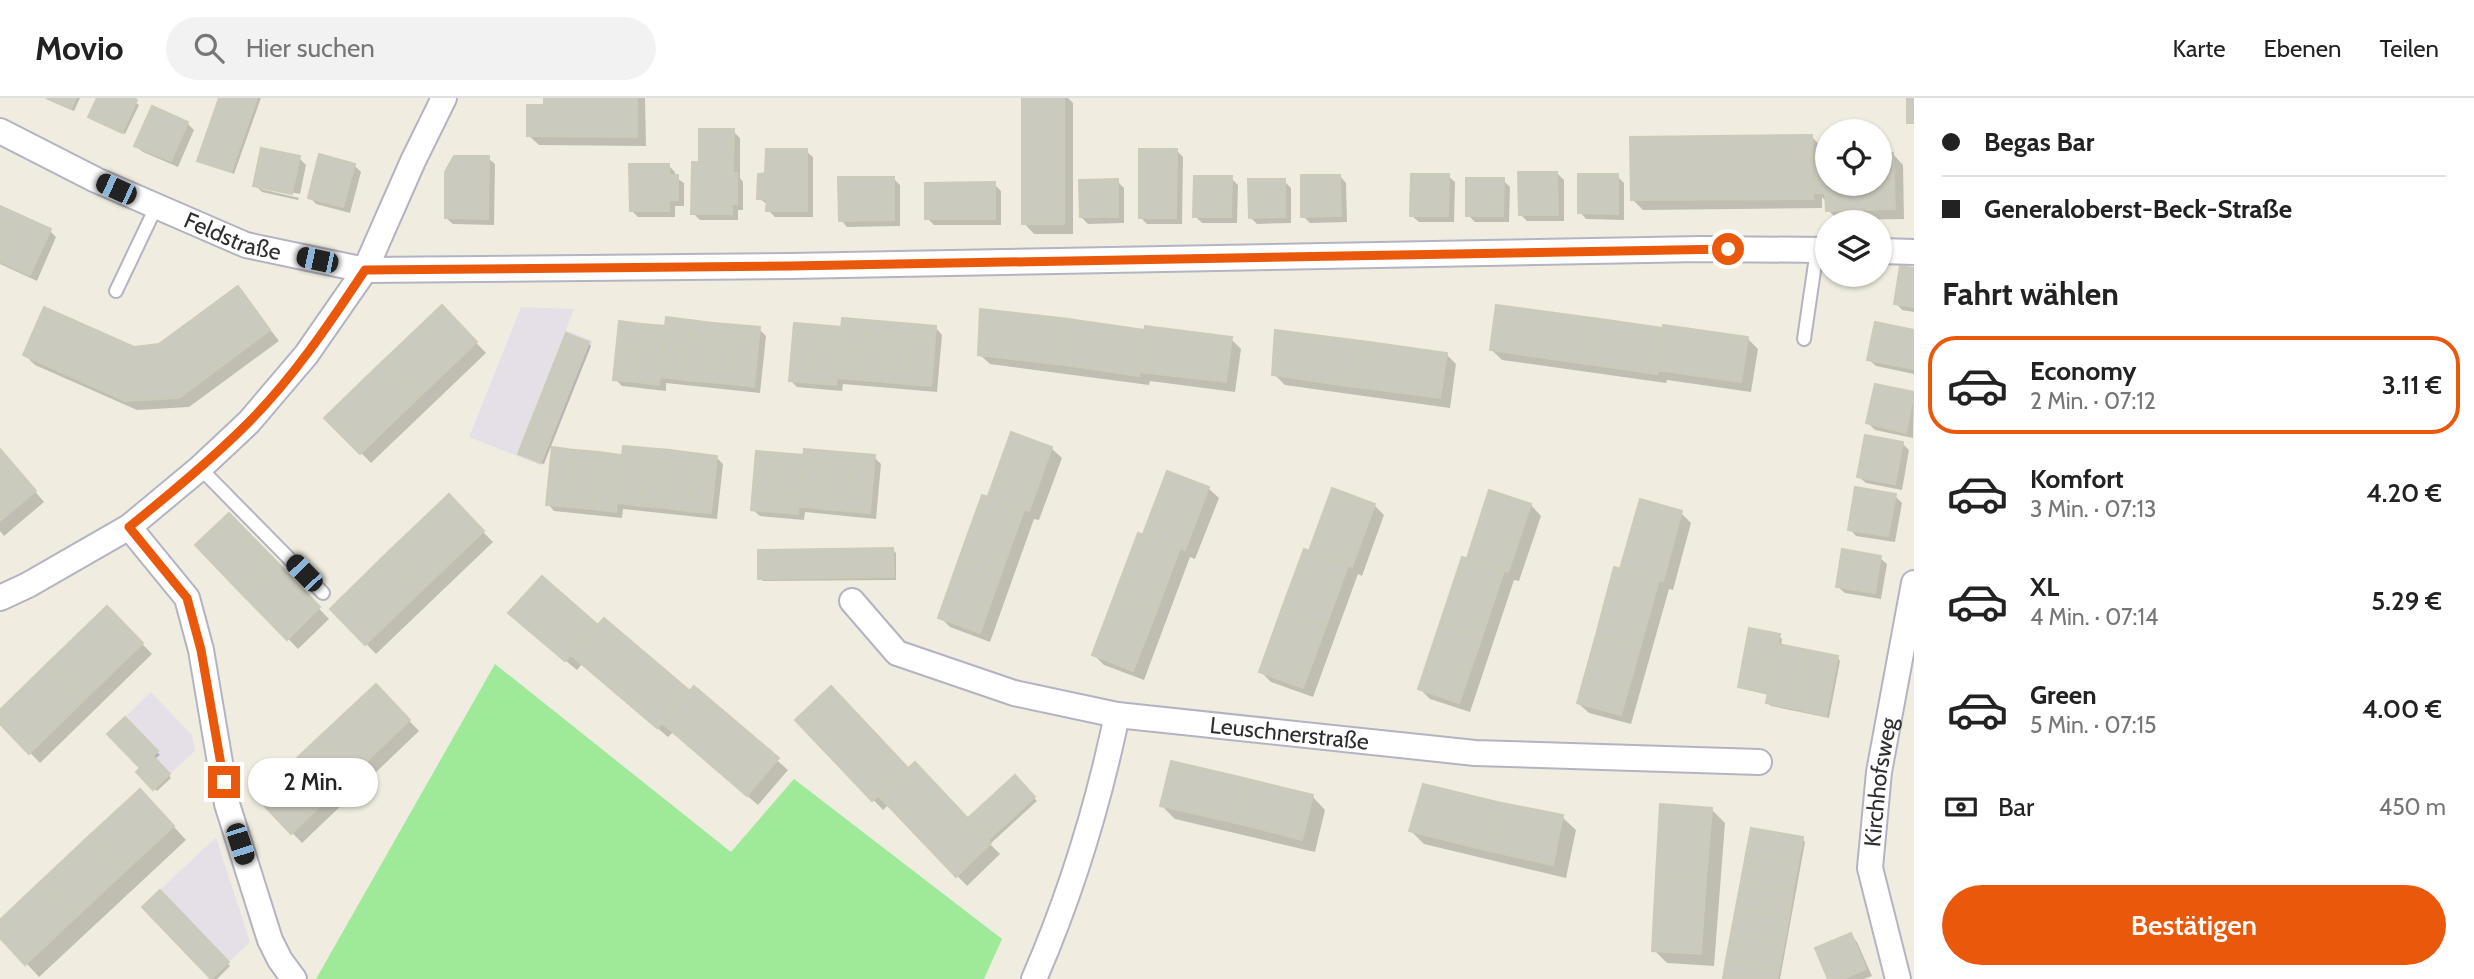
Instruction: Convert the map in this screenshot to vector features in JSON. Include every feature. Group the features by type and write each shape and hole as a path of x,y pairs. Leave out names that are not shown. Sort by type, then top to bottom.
{"street":[{"path":"0,598 28,585 129,527 200,468 249,422 306,355 365,270 444,98"},
{"name":"Feldstraße","path":"0,131 96,180 246,245 365,270 804,266 1700,249 1815,250"},
{"path":"1892,251 1914,251"},
{"path":"129,527 187,598 201,650 227,804 270,940 294,979"},
{"name":"Kirchhofsweg","path":"1898,979 1870,868 1879,772 1903,702 1914,583"},
{"name":"Leuschnerstraße","path":"852,601 897,653 1014,693 1117,715 1475,753 1759,762"},
{"path":"1034,979 1076,872 1102,786 1117,715"}],"lane":[{"path":"116,290 156,207"},
{"path":"1804,339 1815,285"},
{"path":"200,468 323,593"}],"shaded area":[{"path":"521,307 574,309 566,330 593,341 542,466 469,437"},
{"path":"151,692 192,735 195,751 170,774 153,756 158,751 125,717"},
{"path":"216,837 250,942 229,962 160,890"}],"green space":[{"path":"495,664 731,852 794,779 1002,939 984,979 316,979"}],"building":[{"path":"46,98 76,98 71,109"},
{"path":"97,98 137,100 122,133 88,117"},
{"path":"219,98 257,98 231,172 197,161"},
{"path":"544,98 637,98 637,137 527,136 527,105 544,105"},
{"path":"1022,98 1064,98 1064,224 1022,224"},
{"path":"1907,98 1914,98 1914,123 1907,123"},
{"path":"152,106 188,122 171,161 134,146"},
{"path":"699,129 734,129 733,173 737,173 737,204 732,204 732,214 691,214 692,162 699,162"},
{"path":"1812,135 1813,199 1631,200 1630,137"},
{"path":"261,148 300,156 292,194 253,186"},
{"path":"766,149 807,149 807,211 766,211 767,199 757,199 758,174 765,173"},
{"path":"1139,149 1177,149 1176,218 1139,218"},
{"path":"1893,153 1895,209 1826,210 1825,196 1892,196"},
{"path":"319,154 355,164 343,207 308,198"},
{"path":"454,156 489,156 488,219 445,218 445,172"},
{"path":"629,164 669,164 669,175 678,175 678,200 669,200 669,211 630,211"},
{"path":"1518,172 1557,172 1558,215 1519,215"},
{"path":"1411,174 1449,174 1448,216 1410,216"},
{"path":"1578,174 1618,174 1618,214 1578,213"},
{"path":"1301,175 1340,175 1341,216 1301,217"},
{"path":"1194,176 1232,176 1231,217 1193,217"},
{"path":"838,177 894,177 894,220 839,221"},
{"path":"1466,178 1504,178 1503,216 1466,216"},
{"path":"1118,179 1118,217 1080,217 1079,180"},
{"path":"1248,179 1285,179 1285,217 1249,218"},
{"path":"995,182 995,219 925,219 925,183"},
{"path":"0,206 51,229 30,275 0,262"},
{"path":"1900,266 1914,268 1914,307 1894,304"},
{"path":"238,286 270,330 179,398 125,401 23,355 44,307 134,347 159,344"},
{"path":"442,305 477,342 418,398 383,361"},
{"path":"1496,305 1593,318 1587,364 1490,350"},
{"path":"980,309 1068,319 1064,365 978,355"},
{"path":"666,317 690,320 684,380 660,377"},
{"path":"842,318 866,320 861,380 837,378"},
{"path":"1593,318 1663,328 1657,374 1587,364"},
{"path":"1068,319 1145,330 1139,376 1064,365"},
{"path":"690,320 713,323 707,382 684,380"},
{"path":"866,320 889,322 884,382 861,380"},
{"path":"619,321 642,324 636,382 613,380"},
{"path":"889,322 913,324 908,384 884,382"},
{"path":"1875,322 1914,330 1914,369 1867,360"},
{"path":"713,323 737,325 731,384 707,382"},
{"path":"794,323 818,325 812,383 789,381"},
{"path":"642,324 666,326 659,385 636,382"},
{"path":"913,324 936,326 931,386 908,384"},
{"path":"737,325 760,327 754,387 731,384"},
{"path":"818,325 841,327 836,385 812,383"},
{"path":"1663,325 1748,337 1741,382 1657,370"},
{"path":"1145,326 1232,337 1226,382 1140,372"},
{"path":"1275,330 1362,341 1355,387 1272,375"},
{"path":"566,333 589,342 541,463 518,454"},
{"path":"1362,341 1447,353 1440,398 1355,387"},
{"path":"383,361 418,398 360,454 324,418"},
{"path":"1875,384 1914,392 1906,433 1866,423"},
{"path":"1011,432 1052,447 1029,511 988,496"},
{"path":"1865,435 1903,442 1895,484 1857,477"},
{"path":"623,446 646,448 640,506 617,503"},
{"path":"552,447 575,450 569,507 546,505"},
{"path":"646,448 670,450 664,508 640,506"},
{"path":"0,449 36,491 0,521"},
{"path":"804,449 827,451 822,509 798,506"},
{"path":"575,450 598,452 592,509 569,507"},
{"path":"670,450 693,453 687,511 664,508"},
{"path":"756,451 779,453 774,512 751,510"},
{"path":"827,451 851,453 846,511 822,509"},
{"path":"598,452 622,455 616,512 592,509"},
{"path":"693,453 717,456 711,513 687,511"},
{"path":"779,453 803,455 798,514 774,512"},
{"path":"851,453 875,455 870,513 846,511"},
{"path":"1167,471 1209,487 1185,550 1143,534"},
{"path":"1855,487 1896,494 1888,536 1848,530"},
{"path":"1332,488 1375,504 1352,567 1309,551"},
{"path":"1489,490 1531,504 1508,572 1467,558"},
{"path":"449,494 484,531 424,588 389,551"},
{"path":"982,495 1024,510 1002,571 960,556"},
{"path":"1640,499 1682,511 1663,581 1620,569"},
{"path":"229,513 275,560 241,593 195,545"},
{"path":"1138,533 1180,548 1157,610 1115,594"},
{"path":"893,548 894,577 758,579 758,550"},
{"path":"1304,549 1348,565 1326,626 1281,611"},
{"path":"1842,549 1881,556 1875,593 1836,587"},
{"path":"389,551 424,588 365,645 330,609"},
{"path":"960,556 1002,571 980,633 938,618"},
{"path":"1462,557 1504,571 1482,637 1440,623"},
{"path":"275,560 320,607 287,640 241,593"},
{"path":"1614,567 1659,580 1640,648 1596,635"},
{"path":"542,576 598,625 565,661 508,613"},
{"path":"1115,594 1157,610 1133,671 1092,655"},
{"path":"107,606 143,643 86,698 50,661"},
{"path":"1281,611 1326,626 1303,688 1259,672"},
{"path":"604,618 690,691 657,728 571,655"},
{"path":"1440,623 1482,637 1459,703 1418,689"},
{"path":"1749,628 1780,634 1768,693 1738,687"},
{"path":"1596,635 1640,648 1621,715 1577,703"},
{"path":"1778,644 1808,650 1795,709 1766,703"},
{"path":"1808,650 1838,656 1826,716 1795,709"},
{"path":"50,661 86,698 29,754 0,724 0,710"},
{"path":"376,684 410,720 350,777 316,740"},
{"path":"694,686 779,758 747,796 662,723"},
{"path":"831,686 908,768 872,801 795,720"},
{"path":"125,717 158,751 153,756 170,774 153,790 136,772 140,768 107,734"},
{"path":"316,740 350,777 291,834 256,797"},
{"path":"1171,761 1248,779 1236,823 1160,806"},
{"path":"915,762 991,843 956,877 878,795"},
{"path":"1015,775 1035,797 988,840 968,818"},
{"path":"1248,779 1313,795 1302,840 1236,823"},
{"path":"1423,784 1497,802 1485,850 1409,831"},
{"path":"140,789 174,826 124,872 90,835"},
{"path":"1497,802 1563,815 1553,865 1485,850"},
{"path":"1660,804 1712,808 1706,878 1656,875"},
{"path":"1751,828 1803,837 1798,864 1746,854"},
{"path":"90,835 124,872 75,918 40,882"},
{"path":"1746,854 1798,864 1793,890 1741,881"},
{"path":"1656,875 1706,878 1701,954 1652,951"},
{"path":"1741,881 1793,890 1789,917 1736,907"},
{"path":"40,882 75,918 25,965 0,938 0,920"},
{"path":"160,890 229,962 211,979 142,907"},
{"path":"1736,907 1789,917 1784,943 1731,934"},
{"path":"1851,933 1866,969 1842,979 1828,979 1815,948"},
{"path":"1731,934 1784,943 1779,970 1726,960"},
{"path":"1726,960 1779,970 1777,979 1723,979"}],"route":[{"path":"224,782 201,650 187,598 129,527 200,468 249,422 306,355 365,270 790,266 1728,249"}]}
